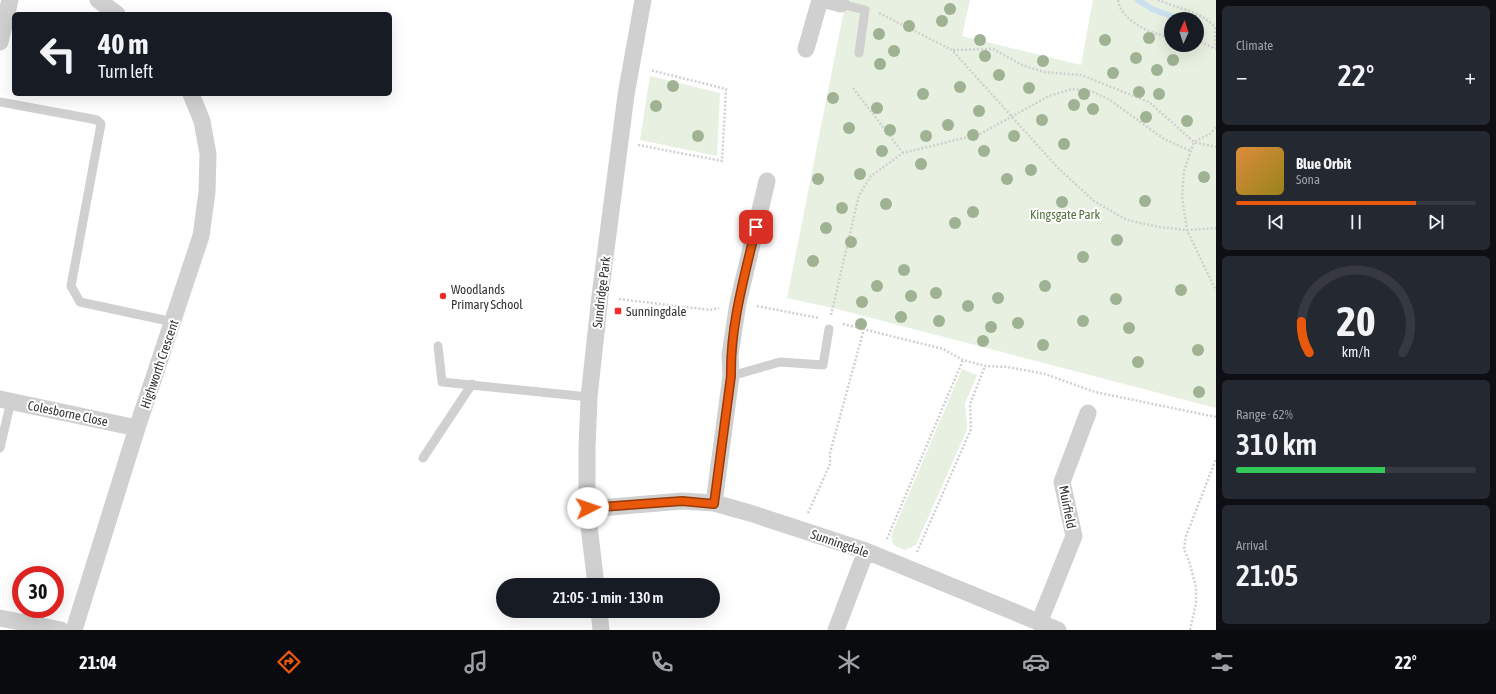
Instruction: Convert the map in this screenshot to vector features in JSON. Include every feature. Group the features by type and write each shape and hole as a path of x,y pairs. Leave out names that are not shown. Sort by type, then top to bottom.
{"street":[{"path":"1,37 10,0"},
{"path":"98,0 114,12"},
{"name":"Sundridge Park","path":"595,578 588,508 587,449 590,397 600,296 620,141 631,66 643,0"},
{"path":"806,48 820,0"},
{"name":"Highworth Crescent","path":"74,630 137,428 201,236 207,192 208,154 202,121 192,96"},
{"path":"714,504 731,376 730,355 738,303 767,181"},
{"name":"Colesborne Close","path":"6,400 137,428"},
{"name":"Muirfield","path":"1039,623 1074,536 1062,482 1088,413"},
{"name":"Sunningdale","path":"588,508 682,501 714,504 750,513 873,554 1058,630"},
{"path":"836,630 873,554"},
{"path":"600,618 601,630"},
{"path":"4,622 61,630"}],"lane":[{"path":"834,2 865,10 859,53"},
{"path":"0,102 97,120 101,124 71,286 80,302 173,322"},
{"path":"731,376 780,362 823,366 829,325"},
{"path":"438,346 442,382 590,397"},
{"path":"423,458 472,384"},
{"path":"0,448 6,400"}],"path":[{"path":"1118,0 1119,8 1138,27 1164,35"},
{"path":"1158,0 1193,12 1210,21 1216,28 1216,49 1204,43"},
{"path":"865,10 879,13 952,50 1057,167 1094,201 1126,220 1159,227 1186,230 1216,228"},
{"path":"952,50 993,49 1022,65 1044,72 1081,75 1149,102 1194,142 1216,147"},
{"path":"620,141 722,160 726,89 631,66"},
{"path":"853,88 903,153"},
{"path":"829,325 859,195 871,176 903,153 980,134 1049,96 1072,89 1091,91 1110,100 1164,139 1191,151"},
{"path":"1216,127 1211,133 1194,142 1184,171 1182,197 1186,230 1216,291"},
{"path":"600,296 710,310 738,303 829,325 864,329 943,349 963,360 985,366 1008,366 1045,374 1095,392 1216,417"},
{"path":"800,529 830,464 830,452 864,329"},
{"path":"873,554 963,360"},
{"path":"909,569 971,429 970,404 985,366"},
{"path":"1190,630 1196,604 1196,587 1184,549 1186,536 1216,460"}],"green space":[{"name":"Kingsgate Park","path":"846,0 970,0 962,36 1081,65 1093,0 1216,0 1216,408 833,308 787,298"},
{"path":"650,76 720,93 717,156 640,140"},
{"path":"962,369 977,375 965,404 967,426 966,432 916,545 905,550 899,548 893,544 891,536"}],"waterway":[{"path":"1138,0 1152,9 1164,13"}],"place":[{"name":"Woodlands Primary School","path":"443,296"},
{"name":"Sunningdale","path":"618,311"}],"route":[{"path":"588,508 682,501 714,504 731,376 730,355 738,303 756,227"}]}
